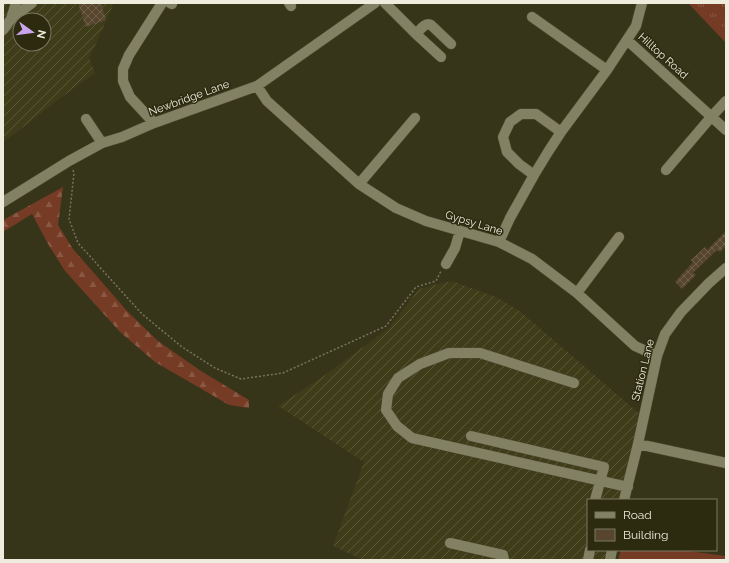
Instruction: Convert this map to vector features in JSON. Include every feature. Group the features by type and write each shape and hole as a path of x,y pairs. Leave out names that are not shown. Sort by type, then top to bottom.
{"street":[{"path":"11,19 16,3"},
{"path":"3,30 11,19 32,3"},
{"path":"154,123 130,97 123,81 123,69 129,55 168,3"},
{"name":"Newbridge Lane","path":"3,202 69,161 102,143 122,137 154,123 257,86 375,3"},
{"path":"385,3 441,57"},
{"name":"Hilltop Road","path":"642,3 636,26 627,40 726,130"},
{"path":"532,17 607,70"},
{"path":"416,34 426,24 432,25 451,44"},
{"path":"499,242 510,218 534,175 561,132 607,70 627,40"},
{"name":"Gypsy Lane","path":"257,86 267,100 359,184 396,208 426,221 499,242 532,259 577,293 635,346 656,356"},
{"path":"666,170 726,101"},
{"path":"534,175 519,164 507,152 503,137 510,122 521,114 536,114 561,132"},
{"path":"359,184 415,118"},
{"path":"86,119 102,143"},
{"path":"446,264 455,248 460,231"},
{"path":"577,293 619,237"},
{"name":"Station Lane","path":"624,499 638,444 656,356 665,334 681,312 726,268"},
{"path":"574,383 480,353 449,352 420,364 398,378 388,394 386,410 398,426 412,438 628,487"},
{"path":"471,436 604,467 595,499"},
{"path":"638,444 726,463"},
{"path":"536,466 539,452"},
{"path":"450,543 503,555 504,560"}],"path":[{"path":"69,161 74,174 69,219 78,243 142,314 182,347 216,368 241,379 283,373 386,326 416,287 436,281 446,264"}],"shaded area":[{"path":"3,3 114,3 89,57 95,73 3,142"},
{"path":"452,281 496,297 520,311 641,415 621,499 587,499 587,551 609,551 606,560 363,560 333,546 364,462 278,406 325,375 389,328 419,289"}],"green space":[{"path":"688,3 726,3 726,43"},
{"path":"63,187 58,225 73,249 128,312 158,341 201,371 249,400 249,408 229,405 155,362 120,332 65,271 32,214 3,232 3,220"},
{"path":"621,551 688,551 726,556 726,560 618,560"}],"building":[{"path":"78,3 101,3 106,20 86,27"},
{"path":"726,231 726,246 720,252 717,250 693,273 696,275 682,289 675,282 693,262 691,260 705,247 707,250"}]}
